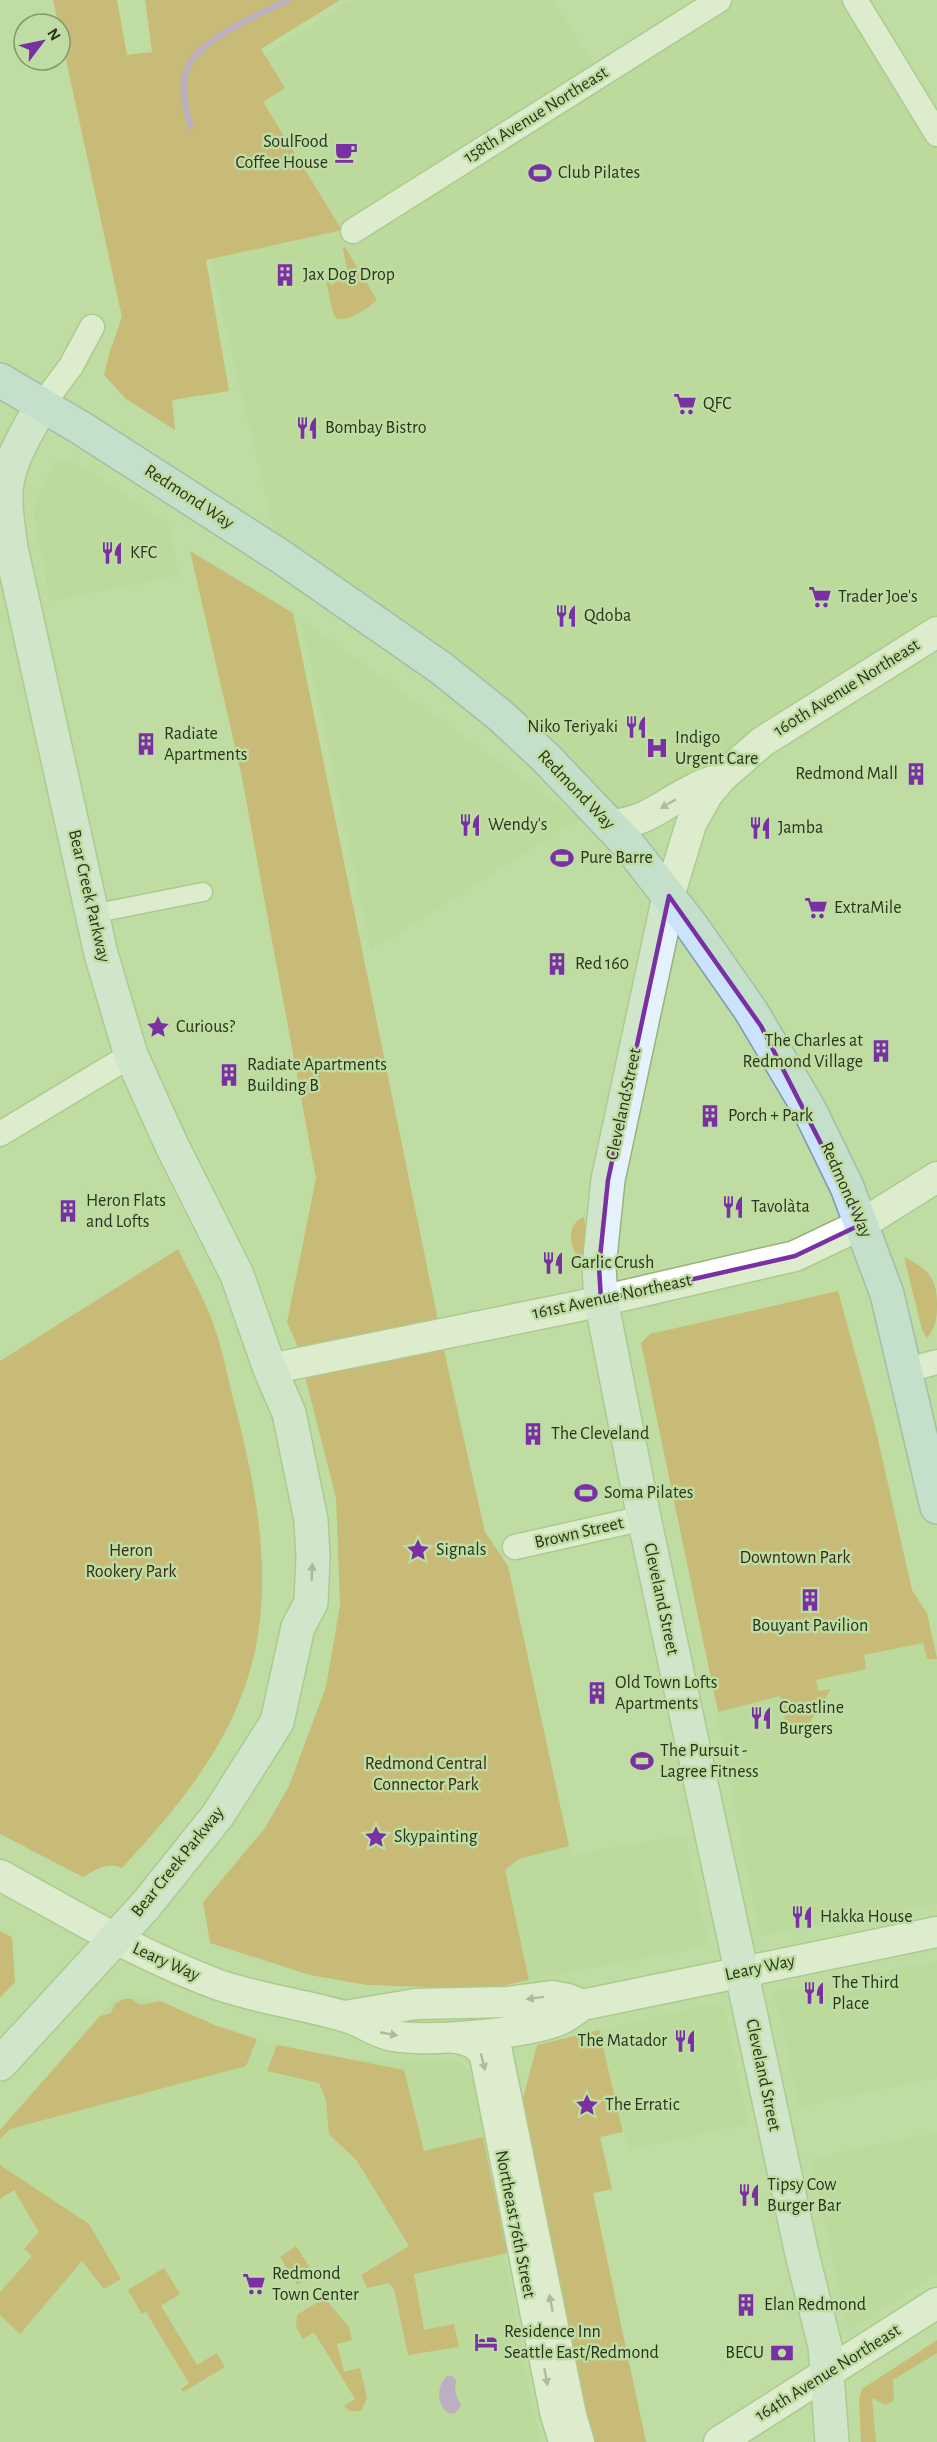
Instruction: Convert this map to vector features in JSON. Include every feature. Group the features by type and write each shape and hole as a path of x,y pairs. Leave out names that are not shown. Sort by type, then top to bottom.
{"main road":[{"name":"Redmond Way","path":"0,380 99,439 280,556 441,668 509,724 570,781 611,825 669,896 725,971 788,1071 827,1145 862,1224 884,1283 937,1507"},
{"name":"Bear Creek Parkway","path":"0,2064 146,1905 218,1815 277,1722 298,1627 311,1603 313,1556 311,1520 289,1413 270,1369 237,1275 172,1146 131,1056 101,954 11,548 5,499 9,474 20,444 42,405"},
{"name":"Cleveland Street","path":"669,896 608,1180 599,1267 602,1300 644,1518 802,2254 825,2346 832,2442"}],"street":[{"name":"158th Avenue Northeast","path":"353,231 719,0"},
{"path":"855,0 937,134"},
{"path":"42,405 71,366 92,327"},
{"name":"160th Avenue Northeast","path":"669,896 691,824 707,795 721,778 762,742 937,632"},
{"path":"611,825 630,823 650,815 693,789 721,778"},
{"path":"92,914 204,892"},
{"path":"0,1134 131,1056"},
{"name":"161st Avenue Northeast","path":"270,1369 602,1300 795,1256 862,1224 937,1177"},
{"path":"906,1370 937,1362"},
{"name":"Brown Street","path":"515,1547 644,1518"},
{"name":"Leary Way","path":"0,1875 114,1938 165,1963 221,1985 280,2002 345,2016 386,2034 408,2037 496,2032 553,2023 582,2005 937,1932"},
{"name":"Leary Way","path":"345,2016 417,2004 508,2002 552,1996 582,2005"},
{"path":"383,2008 417,2015 477,2016 486,2019 493,2025 496,2032"},
{"name":"Northeast 76th Street","path":"496,2032 574,2415 582,2442"},
{"name":"Northeast 76th Street","path":"436,2037 470,2044 480,2052 482,2057 552,2412 561,2442"},
{"name":"164th Avenue Northeast","path":"719,2442 937,2303"}],"highlighted area":[{"path":"669,896 761,1026 862,1224 795,1256 601,1300 599,1267 608,1180"}],"shaded area":[{"path":"351,0 553,0 600,75 719,0 855,0 937,134 937,632 630,823 280,556 175,111"},
{"path":"59,458 80,464 169,525 179,576 50,601 33,511 49,472"},
{"path":"301,619 579,819 371,951"},
{"path":"935,1638 937,1649 937,1904 760,1936 716,1711 782,1695 861,1654"},
{"path":"685,1835 709,1946 529,1980 505,1870 519,1859 569,1846 571,1855"},
{"path":"937,1961 937,2078 798,2107 781,2019 771,1995 777,1991"},
{"name":"Redmond Town Center","path":"132,1994 156,2000 216,2027 271,2044 349,2059 400,2062 448,2059 464,2064 474,2076 491,2190 540,2442 0,2442 0,2131 113,2001 122,1995"},
{"path":"720,2003 725,2009 748,2124 628,2150 599,2030"},
{"path":"937,2132 937,2274 853,2328 848,2327 810,2159"},
{"path":"937,2342 937,2442 861,2442 861,2399"},
{"path":"447,2376 452,2376 456,2380 455,2392 461,2406 454,2414 444,2409 439,2395 443,2380"}],"green space":[{"path":"53,0 117,0 127,55 152,52 145,0 340,0 261,49 285,88 263,102 342,230 206,260 229,391 172,400 175,430 126,399 104,375 122,317 69,72 72,72 72,12 56,12"},
{"path":"345,247 377,300 353,316 337,319 333,313 326,281 333,285 343,270 347,269 343,248"},
{"name":"Redmond Central Connector Park","path":"190,551 293,613 447,1364 485,1532 508,1566 569,1846 519,1859 505,1870 529,1980 488,1989 367,1985 310,1975 210,1943 203,1902 265,1828 289,1786 326,1687 340,1605 336,1498 297,1345 287,1322 316,1178 241,773"},
{"path":"584,1217 586,1232 583,1266 575,1254 571,1232 577,1221"},
{"name":"Heron Rookery Park","path":"178,1249 212,1321 221,1349 251,1475 261,1550 262,1587 259,1624 253,1661 241,1697 205,1767 174,1809 122,1868 107,1866 83,1877 0,1834 0,1361"},
{"path":"904,1257 925,1270 933,1280 937,1294 936,1318 927,1338 922,1330"},
{"name":"Downtown Park","path":"838,1291 874,1422 912,1590 927,1613 937,1659 927,1659 923,1643 864,1655 866,1669 816,1680 818,1691 831,1689 799,1736 794,1729 787,1730 780,1696 718,1712 641,1343 650,1334"},
{"path":"0,1931 12,1937 15,1982 0,1998"},
{"path":"123,1999 131,1999 141,2005 160,2001 217,2026 257,2039 246,2066 10,2129 0,2139 0,2130 100,2016 111,2013 115,2004"},
{"path":"599,2030 623,2132 600,2137 612,2189 593,2193 646,2442 589,2442 522,2102 537,2045"},
{"path":"277,2045 404,2070 424,2151 483,2137 507,2253 414,2274 424,2330 454,2324 459,2347 408,2355 394,2289 389,2283 367,2288 361,2275 409,2246 357,2161 329,2134 326,2100 319,2083 267,2071"},
{"path":"0,2165 89,2224 121,2279 104,2289 82,2261 20,2334 0,2315 0,2292 32,2256 24,2249 39,2232 14,2190 0,2199"},
{"path":"296,2246 314,2274 297,2285 280,2257"},
{"path":"164,2268 180,2294 161,2306 197,2365 217,2353 225,2367 183,2392 181,2389 189,2383 146,2312 142,2314 128,2290"},
{"path":"321,2300 327,2301 349,2327 352,2340 337,2344 344,2372 360,2368 367,2398 361,2411 350,2411 344,2406 355,2399 314,2332 303,2339 296,2327 297,2315"},
{"path":"937,2340 937,2353 893,2380 894,2400 886,2405 872,2398 876,2442 861,2442 859,2399 862,2389"}],"waterway":[{"path":"190,126 184,98 184,80 188,66 198,53 226,31 288,0"}],"place":[{"name":"SoulFood Coffee House","path":"346,152"},
{"name":"Club Pilates","path":"540,173"},
{"name":"Jax Dog Drop","path":"285,275"},
{"name":"QFC","path":"685,404"},
{"name":"Bombay Bistro","path":"307,428"},
{"name":"KFC","path":"112,553"},
{"name":"Trader Joe's","path":"820,597"},
{"name":"Qdoba","path":"566,616"},
{"name":"Niko Teriyaki","path":"636,727"},
{"name":"Radiate Apartments","path":"146,744"},
{"name":"Indigo Urgent Care","path":"657,748"},
{"name":"Redmond Mall","path":"916,774"},
{"name":"Wendy's","path":"470,825"},
{"name":"Jamba","path":"760,828"},
{"name":"Pure Barre","path":"562,858"},
{"name":"ExtraMile","path":"816,908"},
{"name":"Red 160","path":"557,964"},
{"name":"Curious?","path":"158,1027"},
{"name":"The Charles at Redmond Village","path":"881,1051"},
{"name":"Radiate Apartments Building B","path":"229,1075"},
{"name":"Porch + Park","path":"710,1116"},
{"name":"Tavolàta","path":"733,1207"},
{"name":"Heron Flats and Lofts","path":"68,1211"},
{"name":"Garlic Crush","path":"553,1263"},
{"name":"The Cleveland","path":"533,1434"},
{"name":"Soma Pilates","path":"586,1493"},
{"name":"Signals","path":"418,1550"},
{"name":"Bouyant Pavilion","path":"810,1600"},
{"name":"Old Town Lofts Apartments","path":"597,1693"},
{"name":"Coastline Burgers","path":"761,1718"},
{"name":"The Pursuit - Lagree Fitness","path":"642,1761"},
{"name":"Skypainting","path":"376,1837"},
{"name":"Hakka House","path":"802,1917"},
{"name":"The Third Place","path":"814,1993"},
{"name":"The Matador","path":"685,2041"},
{"name":"The Erratic","path":"587,2105"},
{"name":"Tipsy Cow Burger Bar","path":"749,2195"},
{"name":"Redmond Town Center","path":"254,2284"},
{"name":"Elan Redmond","path":"746,2305"},
{"name":"Residence Inn Seattle East/Redmond","path":"486,2342"},
{"name":"BECU","path":"782,2353"}]}
